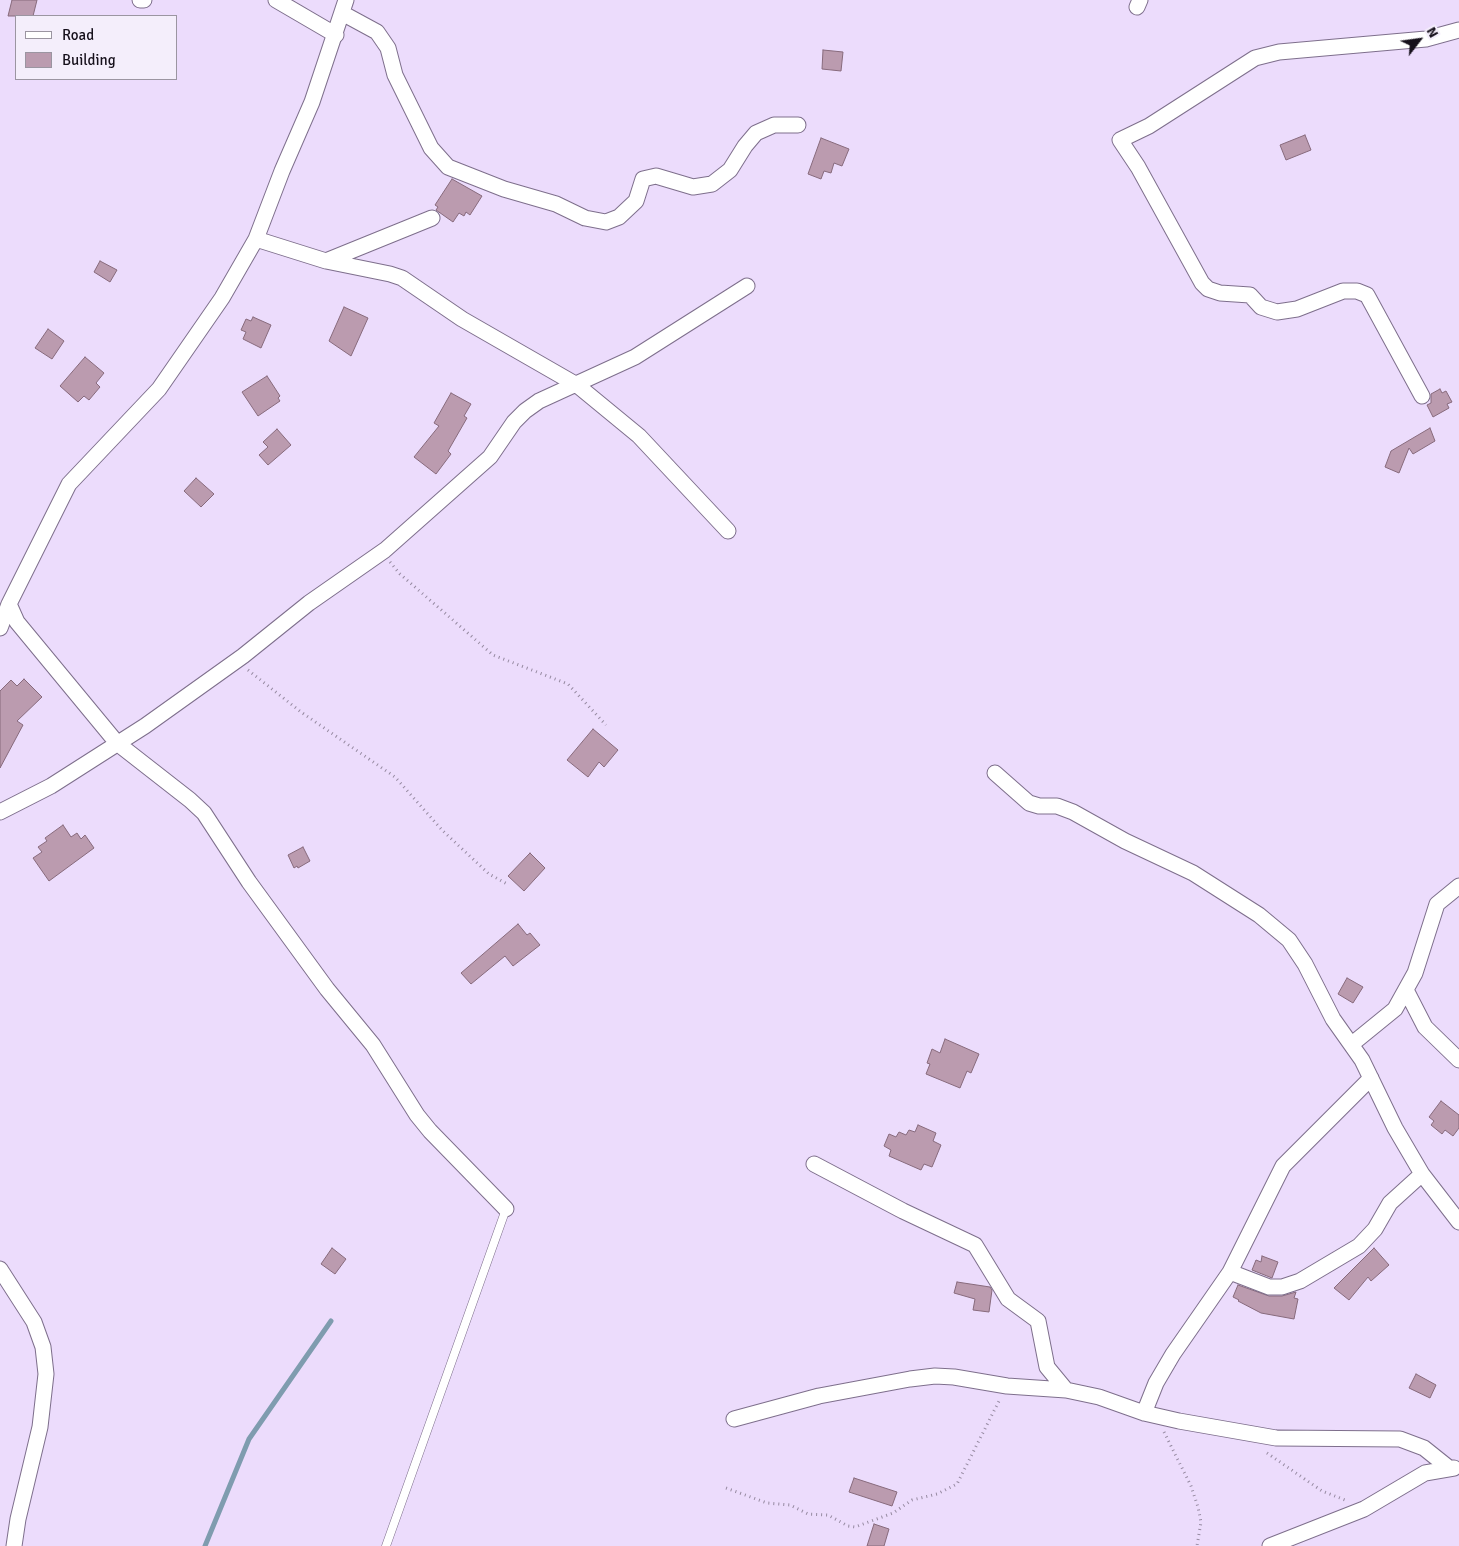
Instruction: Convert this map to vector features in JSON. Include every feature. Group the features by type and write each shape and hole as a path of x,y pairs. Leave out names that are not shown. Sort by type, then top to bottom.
{"street":[{"path":"276,0 336,35"},
{"path":"0,628 9,604 69,484 159,389 222,298 256,239 282,171 312,102 336,35 344,6 377,32 388,48 395,75 431,148 448,167 504,189 556,204 586,218 606,222 619,217 636,201 643,179 656,176 693,187 712,184 730,170 745,146 756,134 774,125 798,125"},
{"path":"1422,396 1367,295 1357,291 1343,291 1297,309 1278,312 1261,307 1250,296 1220,293 1208,289 1202,283 1138,167 1120,140 1148,126 1255,58 1279,52 1426,39 1459,30"},
{"path":"326,261 432,218"},
{"path":"256,239 326,261 402,278 462,319 577,385 639,436 728,531"},
{"path":"0,812 51,786 145,726 243,656 309,603 385,550 478,469 490,457 514,422 539,401 635,357 747,286"},
{"path":"9,604 22,629 116,743 190,800 204,814 249,882 327,989 373,1045 417,1115 430,1131 506,1209"},
{"path":"995,773 1029,803 1039,806 1057,806 1090,820 1125,841 1193,873 1259,915 1289,940 1333,1019 1352,1044 1372,1078 1395,1128 1422,1174 1459,1222"},
{"path":"1352,1044 1394,1009 1415,973 1437,904 1459,886"},
{"path":"1406,990 1425,1027 1459,1060"},
{"path":"1150,1414 1156,1383 1173,1354 1230,1272 1283,1166 1372,1078"},
{"path":"814,1164 916,1218 975,1245 1008,1299 1038,1321 1047,1367 1066,1390"},
{"path":"1230,1272 1269,1286 1282,1286 1300,1282 1359,1246 1375,1229 1390,1203 1422,1174"},
{"path":"0,1269 34,1322 43,1347 46,1374 40,1428 18,1519 14,1546"},
{"path":"734,1419 819,1396 924,1377 954,1377 1007,1386 1066,1390 1099,1397 1150,1414 1276,1438 1400,1439 1424,1448 1454,1468"},
{"path":"1270,1546 1364,1509 1425,1473 1454,1468"}],"lane":[{"path":"386,1546 506,1209"}],"path":[{"path":"385,550 388,560 400,574 493,655 568,684 606,725"},
{"path":"243,656 247,668 256,678 395,776 442,830 489,874 509,885"},
{"path":"726,1488 767,1504 790,1506 808,1514 828,1515 848,1526 855,1527 892,1513 912,1500 937,1494 957,1484 1007,1386"},
{"path":"1150,1414 1191,1486 1201,1522 1197,1546"},
{"path":"1264,1451 1322,1490 1364,1509"}],"building":[{"path":"12,0 37,0 33,15 8,16"},
{"path":"823,50 843,52 841,71 822,69"},
{"path":"1305,135 1311,150 1286,160 1280,145"},
{"path":"821,138 849,149 842,166 834,163 831,173 824,171 821,179 808,174"},
{"path":"452,179 482,196 470,215 466,212 464,216 459,213 453,222 436,210 438,207 435,205"},
{"path":"100,261 117,270 110,282 94,272"},
{"path":"344,307 368,318 351,356 329,341"},
{"path":"253,317 271,325 261,348 243,339 246,332 241,330 246,319 251,321"},
{"path":"48,329 64,341 52,359 35,348"},
{"path":"85,357 104,373 96,383 100,387 89,400 84,396 78,402 60,386"},
{"path":"267,376 280,396 278,398 280,401 258,416 242,392"},
{"path":"1440,389 1442,393 1446,391 1452,402 1447,404 1449,408 1433,417 1427,405 1431,403 1431,394"},
{"path":"451,393 471,404 464,416 467,418 448,451 451,454 436,474 414,457 439,426 434,423"},
{"path":"1430,428 1435,441 1413,454 1409,448 1399,473 1385,467 1391,451"},
{"path":"277,429 291,445 268,465 259,455 268,447 263,442"},
{"path":"196,478 214,494 201,507 184,491"},
{"path":"24,679 42,697 17,721 23,725 0,768 0,691 11,680 17,686"},
{"path":"593,729 618,750 604,767 599,762 588,777 567,760"},
{"path":"63,825 71,837 77,833 81,839 85,835 94,848 49,881 33,858 42,852 38,847 47,841 45,838"},
{"path":"303,847 310,861 298,868 297,866 294,868 288,855"},
{"path":"530,853 545,868 524,891 508,876"},
{"path":"518,924 527,935 530,933 540,945 513,966 505,956 471,984 461,973"},
{"path":"1347,978 1363,987 1353,1003 1338,994"},
{"path":"945,1039 979,1054 971,1073 967,1071 960,1088 926,1074 930,1064 927,1063 932,1049 940,1053"},
{"path":"1441,1101 1459,1115 1459,1128 1453,1136 1445,1130 1442,1134 1431,1125 1434,1121 1429,1117"},
{"path":"918,1125 936,1133 933,1141 941,1145 932,1167 924,1164 921,1170 889,1156 891,1150 884,1146 889,1134 896,1137 899,1132 906,1135 909,1130 915,1132"},
{"path":"332,1248 346,1259 335,1274 321,1264"},
{"path":"1374,1248 1389,1265 1371,1281 1368,1277 1349,1300 1334,1288"},
{"path":"1262,1256 1278,1262 1272,1278 1252,1270 1256,1260 1261,1262"},
{"path":"957,1282 990,1287 992,1290 989,1312 973,1310 975,1299 954,1293"},
{"path":"1238,1285 1269,1296 1282,1296 1296,1292 1294,1298 1298,1299 1294,1319 1261,1313 1238,1301 1233,1297"},
{"path":"1416,1374 1436,1385 1430,1398 1409,1388"},
{"path":"854,1478 897,1492 892,1506 849,1492"},
{"path":"874,1524 889,1529 884,1546 867,1546"}],"waterway":[{"path":"205,1546 249,1439 331,1321"}]}
